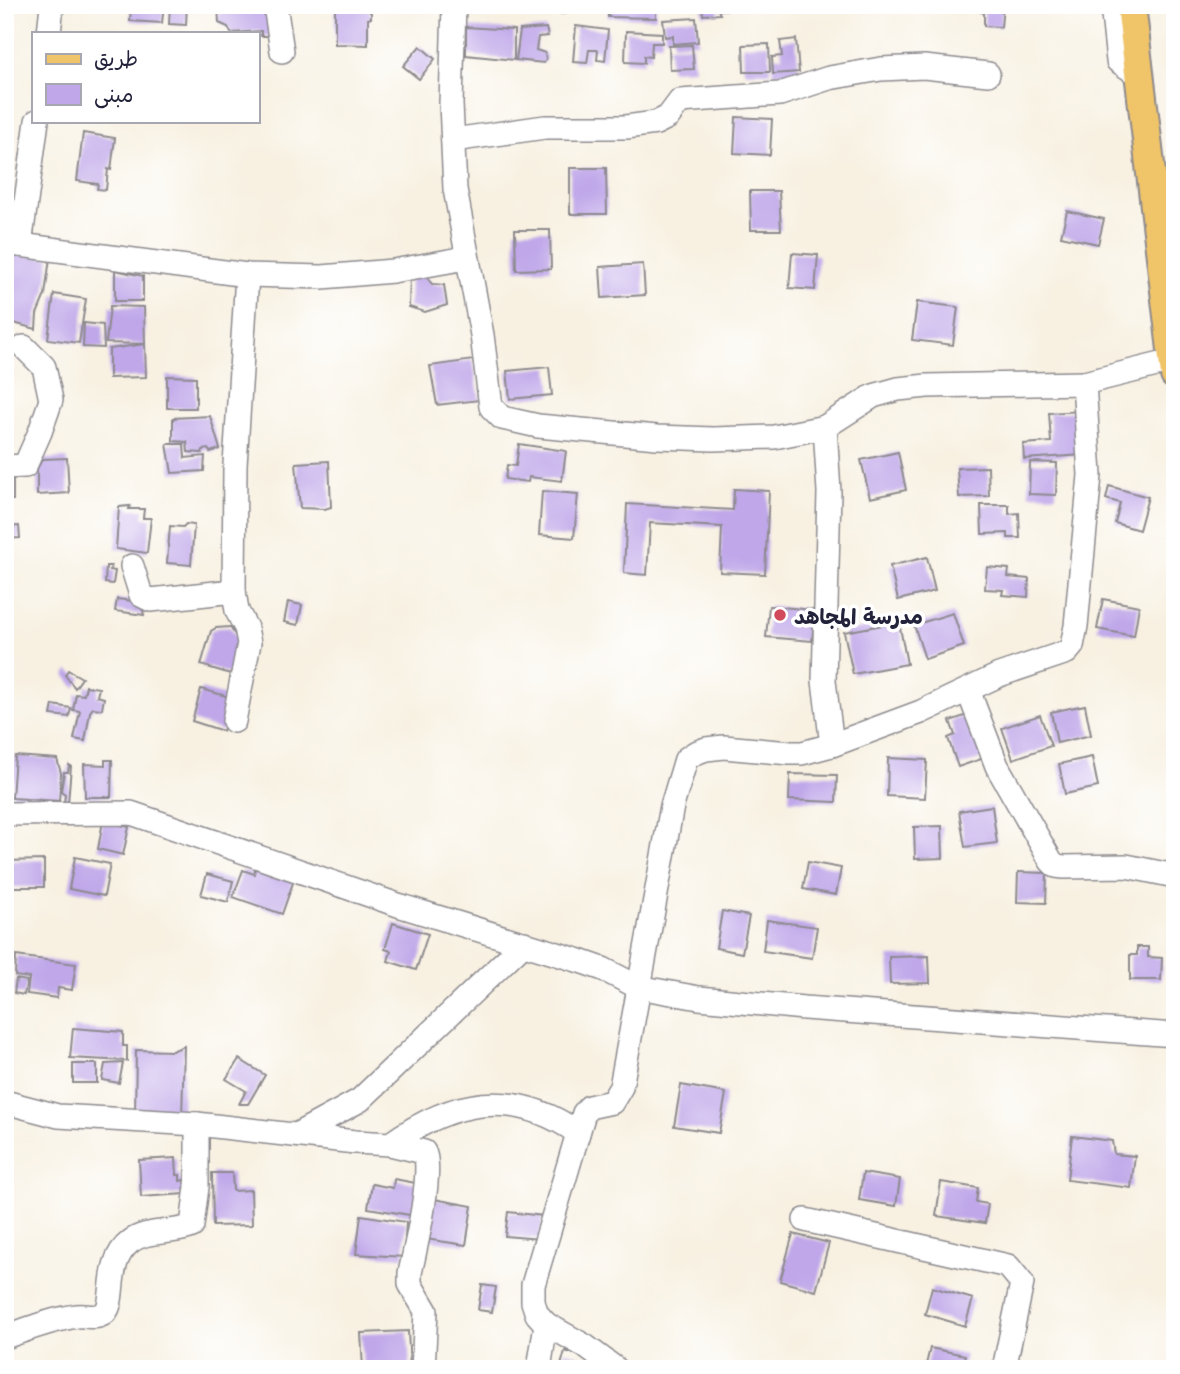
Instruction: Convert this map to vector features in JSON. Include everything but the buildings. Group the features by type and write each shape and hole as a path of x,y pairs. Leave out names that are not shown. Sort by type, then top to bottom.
{"main road":[{"path":"1131,5 1169,268 1174,368"}],"street":[{"path":"49,32 52,5"},
{"path":"275,5 282,51"},
{"path":"454,5 451,104 455,189 482,335 491,407 502,418 538,426 713,439 774,437 824,427 873,396 898,389 1084,383 1174,368"},
{"path":"1112,5 1118,61 1140,75"},
{"path":"453,140 545,127 625,127 656,123 668,117 680,100 780,94 853,72 924,67 988,74"},
{"path":"37,122 13,244 247,275 322,277 393,271 466,258"},
{"path":"234,721 249,643 246,628 237,611 234,590 235,465 247,275"},
{"path":"5,467 25,466 51,400 44,367 24,347"},
{"path":"615,1369 585,1346 546,1324 537,1314 533,1302 533,1286 584,1113 589,1107 612,1102 618,1095 633,1029 638,987 672,806 686,759 695,753 715,748 803,753 832,745 921,712 999,675 1067,652 1072,646 1089,488 1084,383"},
{"path":"824,427 829,492 824,681 832,745"},
{"path":"132,566 141,595 151,600 234,590"},
{"path":"968,690 997,766 1056,866 1126,866 1175,876"},
{"path":"5,814 131,813 359,891 603,969 638,987 699,998 804,1009 1175,1035"},
{"path":"296,1135 360,1100 524,943"},
{"path":"5,1102 58,1116 197,1124 419,1149 427,1158 410,1284 426,1311 423,1369"},
{"path":"390,1144 412,1128 440,1114 497,1103 516,1105 550,1116 578,1133"},
{"path":"5,1337 77,1316 101,1315 107,1311 110,1302 115,1261 132,1239 192,1226 197,1187 197,1124"},
{"path":"805,1220 1008,1266 1022,1283 1004,1369"},
{"path":"539,1369 546,1324"}],"place":[{"name":"مدرسة المجاهد","path":"780,615"}]}
